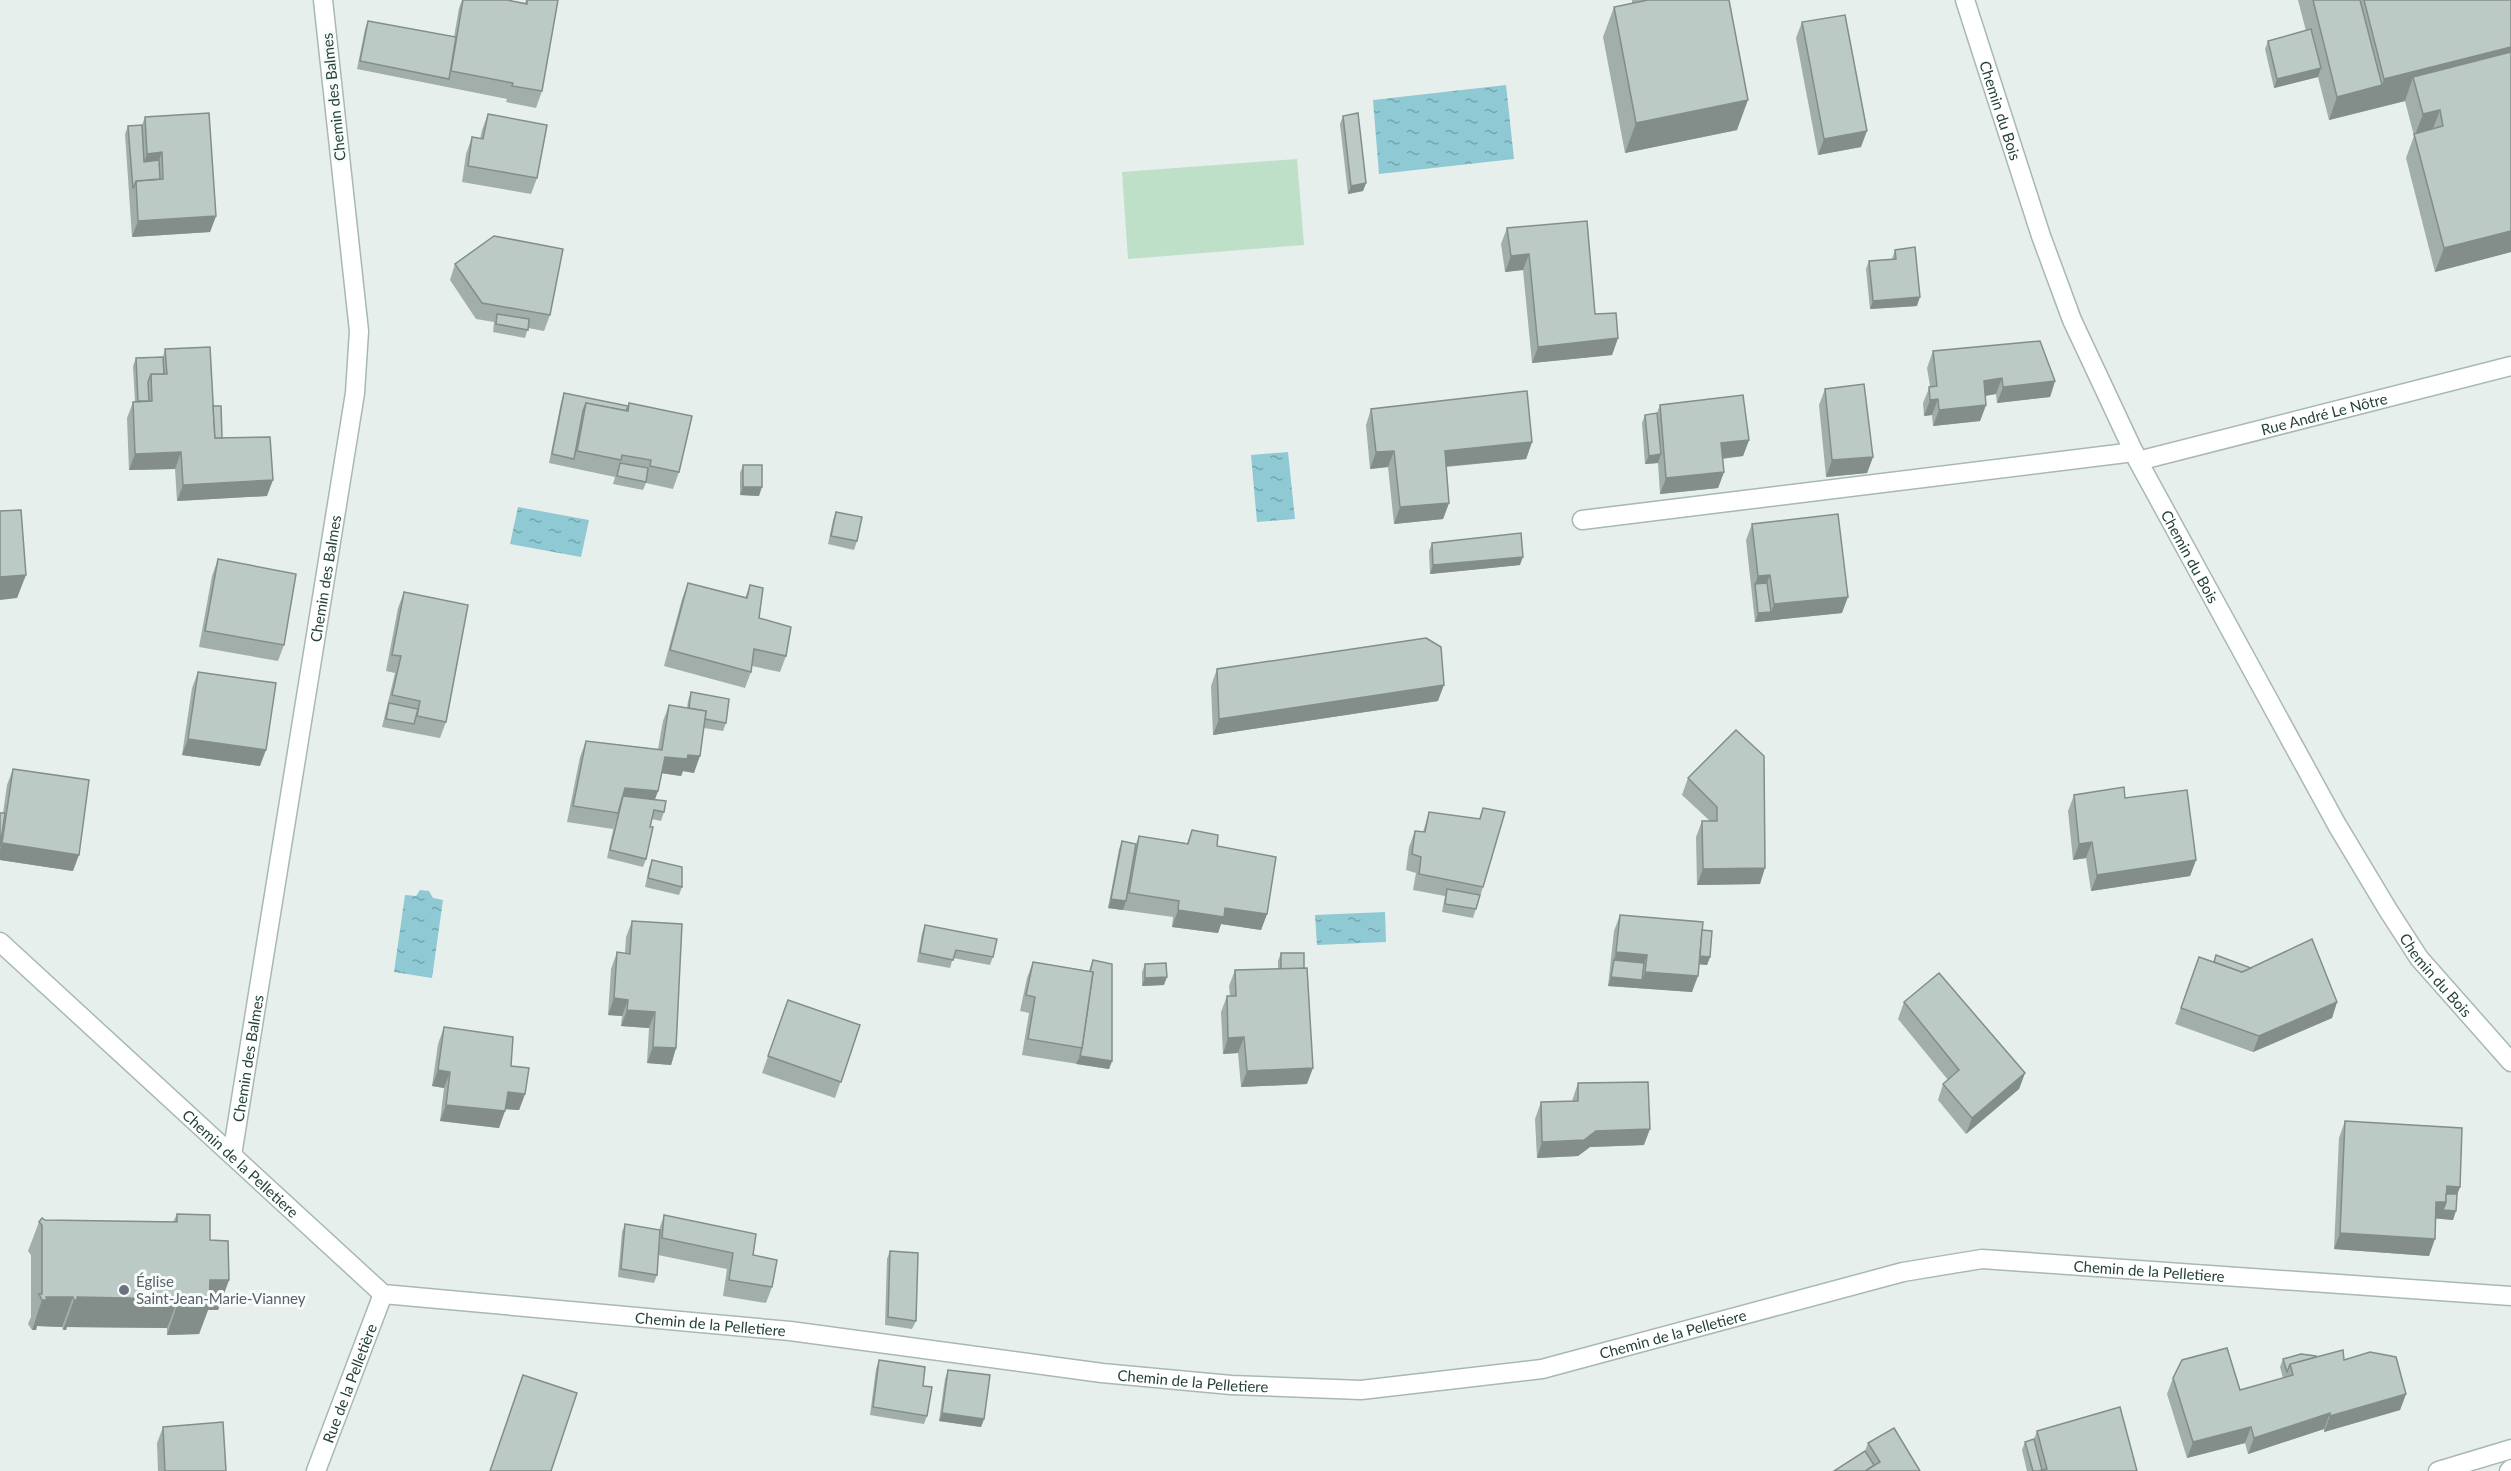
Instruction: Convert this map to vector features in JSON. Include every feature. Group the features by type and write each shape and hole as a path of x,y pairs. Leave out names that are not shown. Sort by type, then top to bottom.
{"street":[{"name":"Chemin des Balmes","path":"232,1155 355,393 359,331 324,0"},
{"name":"Chemin du Bois","path":"1965,0 2041,236 2072,320 2136,457 2337,825 2388,910 2419,958 2511,1062"},
{"name":"Rue André Le Nôtre","path":"1582,520 2136,457 2511,366"},
{"name":"Chemin de la Pelletiere","path":"0,942 383,1294 790,1331 1102,1373 1231,1385 1361,1390 1542,1369 1903,1272 1982,1259 2511,1296"},
{"name":"Rue de la Pelletière","path":"316,1471 383,1294"},
{"path":"2438,1471 2511,1449"}],"green space":[{"path":"1297,159 1304,245 1128,259 1122,172"}],"water":[{"path":"1506,85 1514,159 1379,174 1373,100"},
{"path":"1288,452 1295,519 1257,522 1251,455"},
{"path":"518,507 589,520 581,557 510,544"},
{"path":"420,890 429,891 433,898 443,900 432,978 394,972 405,895 416,896"},
{"path":"1385,912 1386,942 1317,945 1315,915"}],"building":[{"path":"463,0 507,0 527,4 527,0 558,0 542,91 451,71"},
{"path":"1648,0 1729,0 1748,100 1636,123 1614,7"},
{"path":"2313,0 2360,0 2382,85 2337,97"},
{"path":"2364,0 2511,0 2511,47 2384,79"},
{"path":"1845,15 1867,131 1824,139 1802,22"},
{"path":"368,21 456,37 449,79 360,61"},
{"path":"2311,29 2321,68 2277,79 2268,41"},
{"path":"2511,52 2511,231 2444,248 2414,134 2443,126 2440,110 2423,114 2413,77"},
{"path":"209,113 216,216 138,221 136,181 163,179 162,152 147,154 145,117"},
{"path":"1358,113 1366,183 1351,186 1343,116"},
{"path":"488,114 547,125 537,178 468,166 472,137 483,139"},
{"path":"142,125 144,162 159,160 160,179 136,181 133,189 128,126"},
{"path":"1587,221 1595,314 1616,313 1618,338 1538,347 1529,254 1511,256 1507,228"},
{"path":"494,236 563,249 550,315 482,303 455,264"},
{"path":"1915,247 1920,297 1873,301 1869,261 1896,259 1895,250"},
{"path":"497,314 529,319 528,330 496,324"},
{"path":"2040,341 2055,381 2003,387 2002,378 1984,381 1986,405 1939,410 1938,399 1930,400 1929,387 1937,386 1933,351"},
{"path":"210,347 215,438 270,437 273,480 183,485 181,452 135,454 133,402 152,401 151,374 167,374 165,349"},
{"path":"163,357 164,374 151,374 148,382 149,401 138,401 136,358"},
{"path":"1864,384 1873,457 1832,460 1825,389"},
{"path":"1527,391 1532,442 1445,451 1449,503 1400,507 1394,451 1376,452 1371,409"},
{"path":"564,393 628,406 626,411 586,403 574,459 552,454"},
{"path":"1743,395 1749,440 1721,443 1724,472 1666,478 1660,405"},
{"path":"586,403 628,411 629,403 692,416 679,472 650,466 651,460 622,455 621,460 577,451"},
{"path":"213,406 221,406 222,438 215,438"},
{"path":"1657,413 1661,454 1649,456 1645,415"},
{"path":"620,463 648,468 646,482 617,476"},
{"path":"743,465 762,465 762,487 743,487"},
{"path":"21,510 26,575 0,577 0,511"},
{"path":"836,512 862,517 857,541 831,536"},
{"path":"1838,514 1848,597 1774,604 1770,575 1758,576 1752,524"},
{"path":"1521,533 1523,557 1433,565 1432,543"},
{"path":"218,559 296,574 284,645 205,631"},
{"path":"688,583 747,598 750,585 763,588 759,618 791,627 786,656 754,649 751,672 670,650"},
{"path":"1767,583 1771,612 1758,613 1755,584"},
{"path":"404,592 468,605 446,722 417,716 420,701 392,695 401,656 392,655"},
{"path":"1426,638 1441,647 1444,685 1219,719 1217,669"},
{"path":"198,672 276,683 266,750 188,739"},
{"path":"691,692 729,699 726,723 705,719 706,711 689,708"},
{"path":"389,703 418,709 414,724 386,719"},
{"path":"669,705 706,711 700,756 688,755 687,759 665,757 658,791 625,788 618,813 573,806 586,741 662,750"},
{"path":"1736,730 1764,756 1765,868 1703,869 1702,821 1717,821 1717,807 1688,778"},
{"path":"13,769 89,780 79,855 2,843"},
{"path":"2124,787 2125,798 2187,790 2196,860 2097,875 2092,842 2079,844 2074,795"},
{"path":"623,796 666,801 664,812 654,810 646,859 610,850"},
{"path":"1483,808 1505,812 1483,887 1419,874 1421,857 1412,854 1415,831 1425,832 1429,812 1480,819"},
{"path":"0,813 5,813 0,847"},
{"path":"1192,830 1218,835 1217,846 1276,857 1267,914 1225,908 1224,917 1178,910 1179,901 1129,893 1139,836 1188,844"},
{"path":"1122,841 1136,844 1126,901 1111,899"},
{"path":"652,860 682,867 682,887 648,878"},
{"path":"1447,889 1480,895 1476,909 1445,904"},
{"path":"1620,915 1703,922 1698,976 1645,972 1647,955 1616,952"},
{"path":"632,921 682,924 676,1048 653,1047 655,1012 627,1010 628,1000 614,998 617,952 630,954"},
{"path":"925,925 997,939 993,957 956,950 953,960 920,953"},
{"path":"1702,930 1712,931 1710,957 1700,956"},
{"path":"2312,939 2337,1002 2259,1036 2181,1008 2199,957 2242,972"},
{"path":"1281,953 1304,953 1304,969 1281,969"},
{"path":"2216,955 2251,968 2242,972 2214,962"},
{"path":"1093,960 1112,964 1112,1061 1080,1056"},
{"path":"1614,960 1644,963 1642,980 1611,977"},
{"path":"1033,962 1093,972 1082,1048 1028,1039 1035,997 1026,995"},
{"path":"1166,963 1167,977 1145,978 1145,964"},
{"path":"1307,968 1313,1068 1247,1071 1244,1037 1228,1038 1227,996 1236,996 1235,970"},
{"path":"1939,973 2025,1073 1972,1118 1943,1084 1959,1070 1904,1002"},
{"path":"788,1000 860,1025 841,1082 768,1056"},
{"path":"444,1027 513,1037 511,1066 529,1068 525,1094 508,1092 505,1111 446,1105 450,1072 438,1070"},
{"path":"1648,1082 1650,1129 1596,1131 1584,1140 1542,1142 1541,1102 1578,1101 1578,1083"},
{"path":"2345,1121 2462,1128 2460,1187 2447,1186 2446,1202 2436,1202 2435,1239 2340,1233"},
{"path":"2446,1194 2457,1194 2456,1211 2443,1210"},
{"path":"177,1214 210,1215 210,1240 228,1241 229,1280 210,1280 209,1305 177,1305 178,1299 77,1297 77,1300 74,1300 73,1297 46,1297 47,1300 42,1300 39,1294 42,1294 42,1225 39,1222 42,1218 45,1220 177,1222"},
{"path":"664,1215 756,1234 753,1255 777,1260 772,1287 729,1280 733,1253 662,1238"},
{"path":"625,1224 660,1230 657,1275 621,1269"},
{"path":"890,1251 918,1253 916,1321 888,1317"},
{"path":"2227,1348 2240,1390 2293,1375 2290,1364 2343,1350 2344,1360 2370,1352 2396,1357 2406,1394 2330,1416 2330,1413 2254,1438 2251,1427 2193,1442 2173,1378 2182,1360"},
{"path":"2301,1354 2316,1357 2290,1364 2287,1372 2283,1359"},
{"path":"879,1360 925,1367 923,1386 932,1387 927,1416 873,1407"},
{"path":"948,1370 990,1375 984,1419 942,1413"},
{"path":"523,1375 577,1393 551,1471 490,1471"},
{"path":"2120,1407 2137,1471 2039,1471 2047,1469 2037,1431"},
{"path":"223,1422 226,1471 165,1471 163,1427"},
{"path":"1894,1428 1920,1471 1865,1471 1880,1462 1868,1443"},
{"path":"2034,1439 2042,1470 2039,1471 2033,1471 2025,1442"},
{"path":"1865,1451 1874,1465 1865,1471 1834,1471"}],"place":[{"name":"Église Saint-Jean-Marie-Vianney","path":"124,1290"}]}
